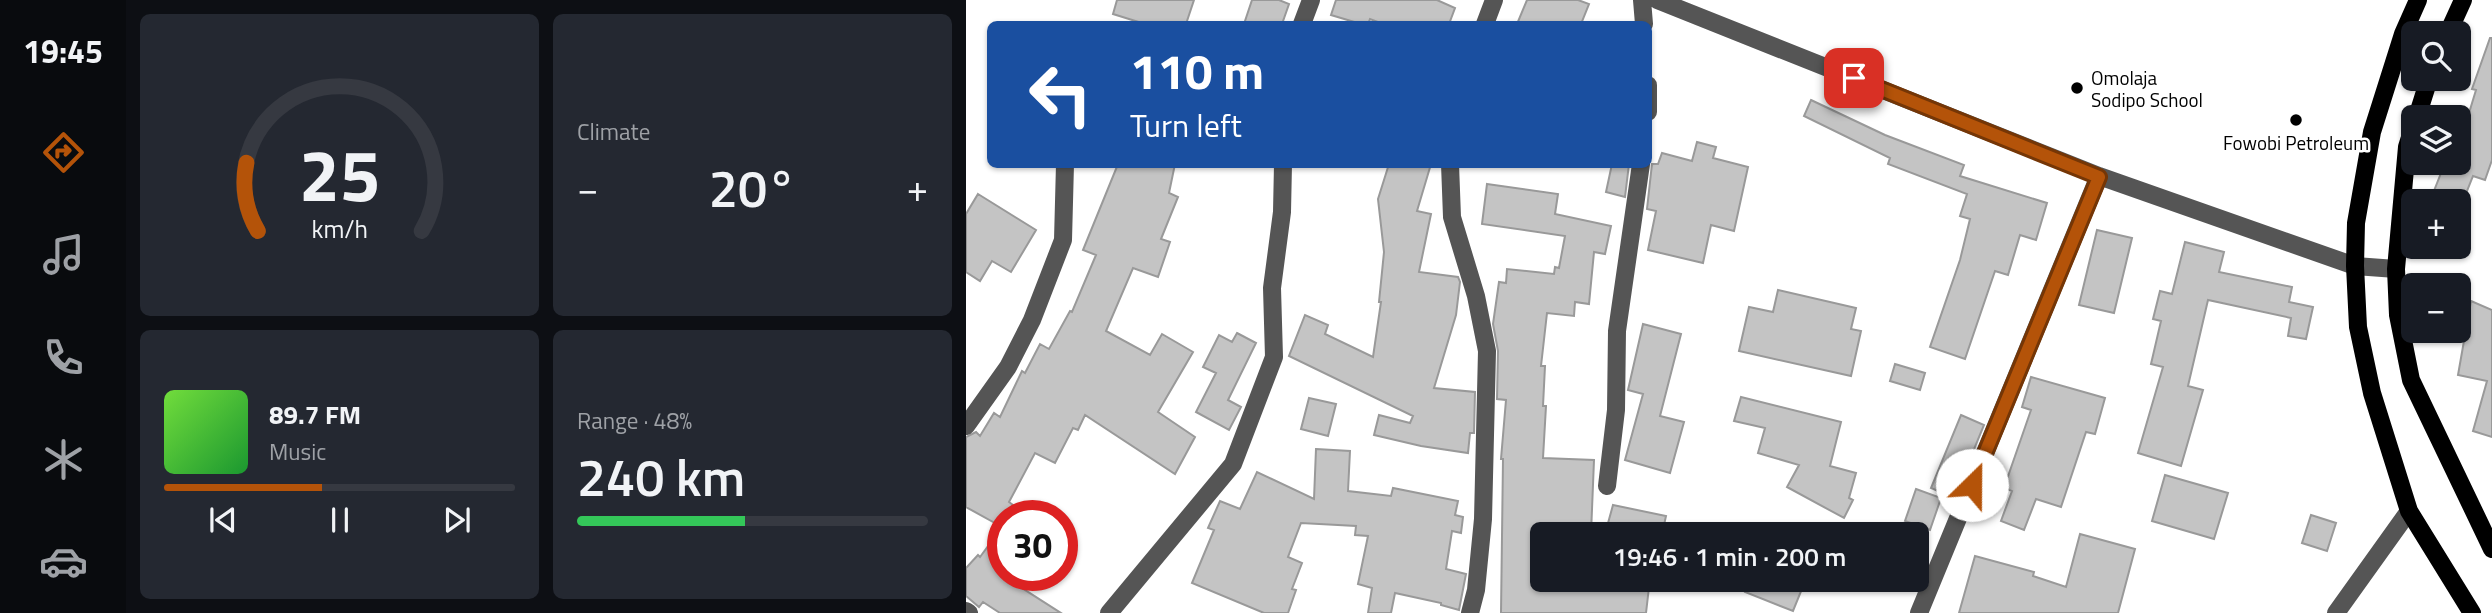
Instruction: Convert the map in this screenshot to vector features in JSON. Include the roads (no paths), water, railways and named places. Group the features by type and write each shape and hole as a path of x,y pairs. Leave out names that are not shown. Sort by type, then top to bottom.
{"main road":[{"path":"2418,0 2403,34 2372,132 2356,223 2354,266 2358,327 2372,393 2409,512 2472,613"},
{"path":"2453,21 2463,0"},
{"path":"2404,175 2396,269 2398,315 2412,380 2492,549"}],"street":[{"path":"1303,21 1311,0"},
{"path":"1486,21 1494,0"},
{"path":"1642,0 1644,21"},
{"path":"1657,0 2099,177 2354,266 2396,269"},
{"path":"966,426 1008,367 1032,320 1063,240 1065,168"},
{"path":"1109,613 1233,464 1275,357 1272,288 1282,212 1283,168"},
{"path":"1450,168 1452,217 1476,296 1487,351 1483,519 1476,590 1470,613"},
{"path":"1606,486 1616,410 1617,331 1640,168"},
{"path":"1919,613 2099,177"},
{"path":"2336,613 2409,512"}],"place":[{"name":"Omolaja Sodipo School","path":"2077,88"},
{"name":"Fowobi Petroleum","path":"2296,120"}]}
